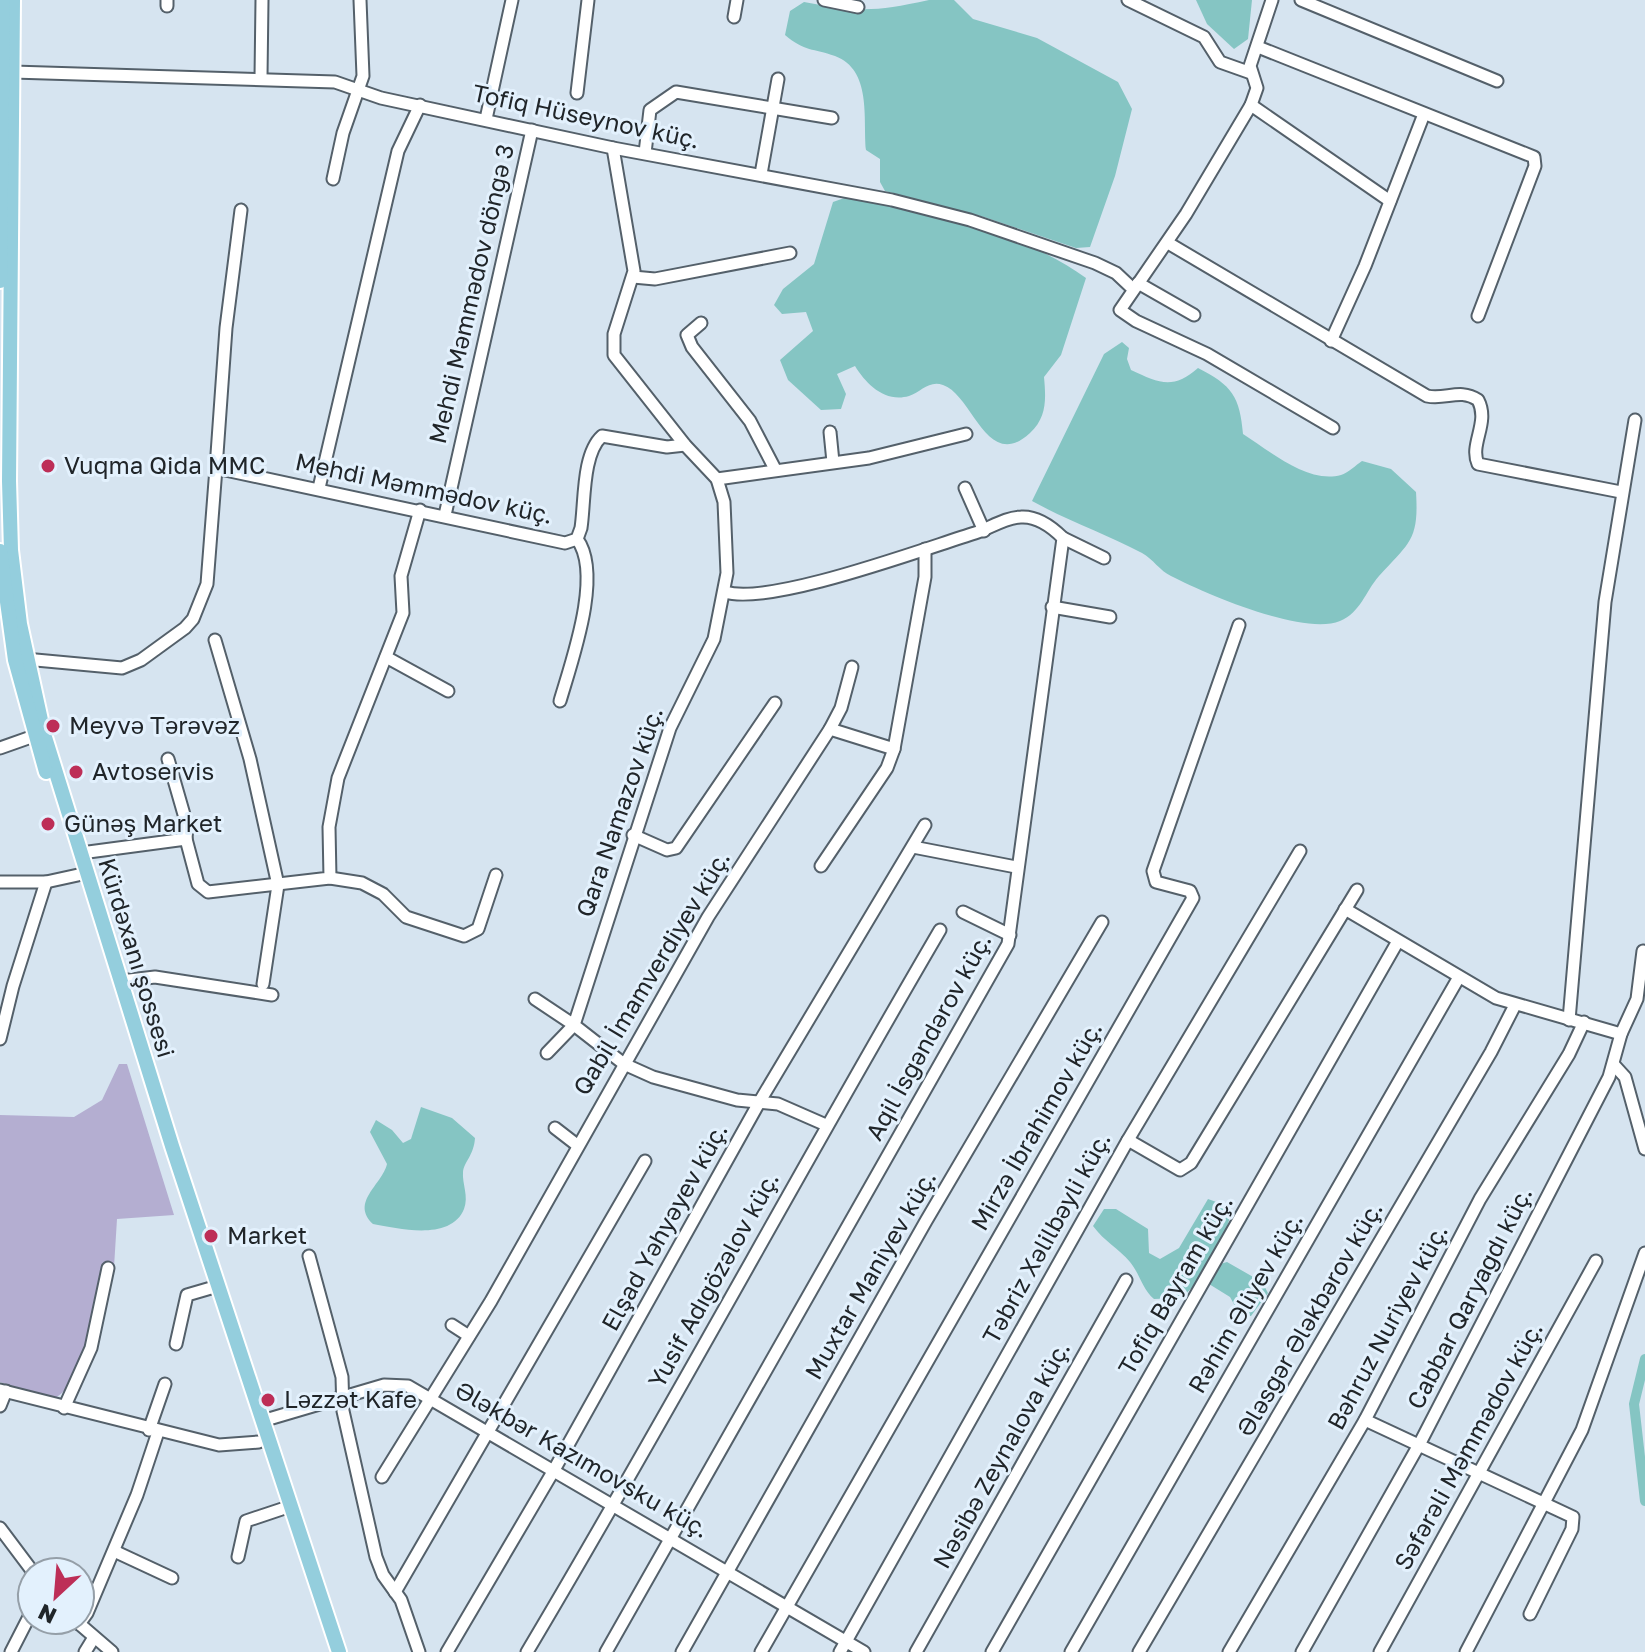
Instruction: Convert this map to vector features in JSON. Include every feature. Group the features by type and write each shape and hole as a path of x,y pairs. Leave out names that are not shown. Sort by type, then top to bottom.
{"main road":[{"path":"0,281 3,0"},
{"name":"Kürdəxanı şossesi","path":"13,0 9,511 13,571 25,659 39,735 78,875 263,1440"},
{"name":"Kürdəxanı şossesi","path":"0,551 15,660 121,981 167,1147 262,1421 263,1440"},
{"path":"263,1440 282,1509 330,1652"},
{"path":"263,1440 339,1652"}],"street":[{"path":"261,77 262,0"},
{"path":"333,179 365,65 360,0"},
{"path":"486,119 512,0"},
{"path":"577,93 588,0"},
{"path":"734,17 737,0"},
{"path":"824,0 858,7"},
{"path":"1128,0 1204,37 1220,62 1251,73"},
{"path":"1272,0 1251,73 1257,88 1251,105 1168,243 1120,310 1207,354 1333,428"},
{"path":"1301,0 1497,81"},
{"path":"1258,47 1530,154 1536,161 1478,316"},
{"name":"Tofiq Hüseynov küç.","path":"13,72 261,77 335,82 420,105 613,148 878,197 970,220 1095,263 1194,315"},
{"path":"761,174 778,79"},
{"path":"645,153 648,115 671,93 832,118"},
{"path":"319,488 398,151 420,105"},
{"path":"1251,105 1390,201"},
{"path":"1331,341 1424,114"},
{"name":"Mehdi Məmmədov döngə 3","path":"445,515 532,130"},
{"path":"613,148 633,277 614,334 614,355 685,445 717,479 869,458 966,434"},
{"path":"25,659 122,668 141,660 193,619 207,584 226,328 241,210"},
{"path":"1168,243 1427,396 1436,398 1460,393 1478,400 1484,412 1476,454 1478,464 1621,492"},
{"path":"633,277 655,279 790,253"},
{"path":"701,323 687,335 692,347 750,421 775,469"},
{"path":"1569,1020 1605,602 1635,420"},
{"path":"830,432 833,462"},
{"name":"Mehdi Məmmədov küç.","path":"216,468 565,543 577,539 591,456 595,443 602,436 667,447 685,445"},
{"name":"Qara Namazov küç.","path":"574,1025 633,835 673,720 708,655 725,592 727,535 717,479"},
{"path":"965,488 984,531"},
{"path":"330,878 329,827 338,778 403,613 401,576 420,510"},
{"path":"725,592 739,596 765,593 925,549 1022,517 1044,523 1063,538 1104,558"},
{"name":"Aqil İsgəndərov küç.","path":"606,1652 1006,951 1063,538"},
{"path":"560,701 579,627 587,575 587,555 577,539"},
{"path":"821,866 887,768 894,749 925,577 925,549"},
{"path":"1052,607 1110,617"},
{"name":"Mirzə İbrahimov küç.","path":"761,1652 1193,898 1190,891 1156,882 1153,871 1239,625"},
{"path":"215,640 250,759 278,885 263,984"},
{"path":"386,657 448,691"},
{"name":"Qabil İmamverdiyev küç.","path":"382,1477 469,1336 708,917 830,729 841,708 852,667"},
{"path":"633,835 667,850 676,848 775,703"},
{"path":"830,729 894,749"},
{"path":"0,748 39,735"},
{"path":"168,759 187,825 186,839 202,890 330,878 362,883 383,894 406,917 464,936 478,929 496,875"},
{"name":"Elşad Yəhyəyev küç.","path":"447,1652 554,1470 760,1101 925,825"},
{"path":"81,853 186,839"},
{"path":"913,847 1016,867"},
{"name":"Təbriz Xəlilbəyli küç.","path":"843,1647 1128,1140 1300,851"},
{"path":"0,882 46,882 78,875"},
{"path":"0,1039 13,986 46,882"},
{"path":"1128,1140 1180,1170 1191,1163 1357,890"},
{"path":"1345,909 1459,977 1515,1005 1621,1034"},
{"path":"963,912 1010,935"},
{"name":"Muxtar Maniyev küç.","path":"682,1652 926,1221 1102,922"},
{"name":"Yusif Adığözəlov küç.","path":"527,1652 615,1505 826,1125 940,930"},
{"name":"Tofiq Bayram küç.","path":"992,1652 1398,941"},
{"name":"Cabbar Qaryağdı küç.","path":"1302,1652 1420,1443 1614,1065 1621,1034 1637,999 1643,951"},
{"path":"121,981 155,977 272,995"},
{"name":"Rəhim Əliyev küç.","path":"1071,1652 1459,977"},
{"path":"535,999 624,1064 665,1081 737,1100 778,1104 826,1125"},
{"name":"Ələsgər Ələkbərov küç.","path":"1139,1652 1429,1159 1515,1005"},
{"name":"Bəhruz Nuriyev küç.","path":"1229,1652 1365,1420 1480,1199 1569,1054 1584,1022"},
{"path":"547,1053 574,1025"},
{"path":"1614,1065 1625,1077 1645,1149"},
{"path":"555,1128 577,1145"},
{"path":"395,1592 645,1161"},
{"path":"1466,1652 1594,1405 1645,1253"},
{"path":"309,1256 342,1377 342,1395 376,1557 406,1610 419,1652"},
{"name":"Səfərəli Məmmədov küç.","path":"1380,1652 1596,1261"},
{"path":"64,1408 91,1348 108,1268"},
{"name":"Nəsibə Zeynalova küç.","path":"916,1652 1126,1280"},
{"path":"176,1344 187,1295 211,1288"},
{"path":"452,1325 469,1336"},
{"path":"96,1586 114,1551 154,1431 165,1384"},
{"name":"Ələkbər Kazımovsku küç.","path":"262,1421 342,1395 393,1384 430,1396 789,1607 843,1647 864,1652"},
{"path":"0,1406 3,1391 219,1445 263,1440"},
{"path":"1365,1420 1420,1443 1543,1505 1565,1512 1574,1522 1530,1614"},
{"path":"238,1557 246,1521 282,1509"},
{"path":"0,1528 21,1556"},
{"path":"114,1551 172,1578"},
{"path":"90,1636 112,1652"},
{"path":"85,1652 93,1639"}],"shaded area":[{"path":"929,0 954,0 973,19 1037,38 1118,82 1132,109 1115,176 1090,247 1076,248 984,217 885,191 880,182 880,159 866,150 865,110 855,72 835,56 804,47 785,35 790,11 804,2 867,9"},
{"path":"1196,0 1252,0 1248,39 1234,49 1207,24"},
{"path":"850,196 942,217 1003,236 1060,261 1086,278 1061,355 1044,377 1042,414 1030,433 1015,443 1002,444 991,438 954,392 943,385 929,385 909,396 892,397 871,385 855,366 837,374 846,394 841,409 821,410 788,380 780,360 813,331 806,312 782,314 774,305 783,289 814,264 833,202"},
{"path":"1122,342 1129,348 1127,359 1131,370 1150,378 1173,382 1198,368 1219,380 1236,401 1243,434 1289,464 1328,477 1344,474 1362,461 1391,469 1416,492 1416,521 1410,539 1353,612 1340,621 1324,624 1303,623 1255,611 1171,576 1142,553 1032,501 1104,354"},
{"path":"119,1064 127,1064 174,1215 117,1219 114,1267 104,1266 89,1340 75,1377 53,1399 0,1382 0,1115 74,1117 102,1100"},
{"path":"421,1107 452,1118 475,1138 463,1172 464,1209 448,1226 437,1229 410,1230 373,1224 367,1216 366,1201 387,1164 370,1132 376,1120 392,1130 403,1143 411,1139"},
{"path":"1208,1199 1219,1203 1230,1217 1211,1262 1197,1283 1180,1298 1154,1299 1130,1262 1093,1226 1104,1209 1116,1209 1148,1229 1149,1253 1160,1259 1179,1248"},
{"path":"1227,1262 1262,1282 1268,1293 1251,1316 1240,1315 1230,1297 1209,1284 1217,1265"}],"waterway":[{"path":"1645,1359 1634,1404 1645,1501"}],"place":[{"name":"Vuqma Qida MMC","path":"48,466"},
{"name":"Meyvə Tərəvəz","path":"53,726"},
{"name":"Avtoservis","path":"76,772"},
{"name":"Günəş Market","path":"48,824"},
{"name":"Market","path":"211,1236"},
{"name":"Ləzzət Kafe","path":"268,1400"}]}
